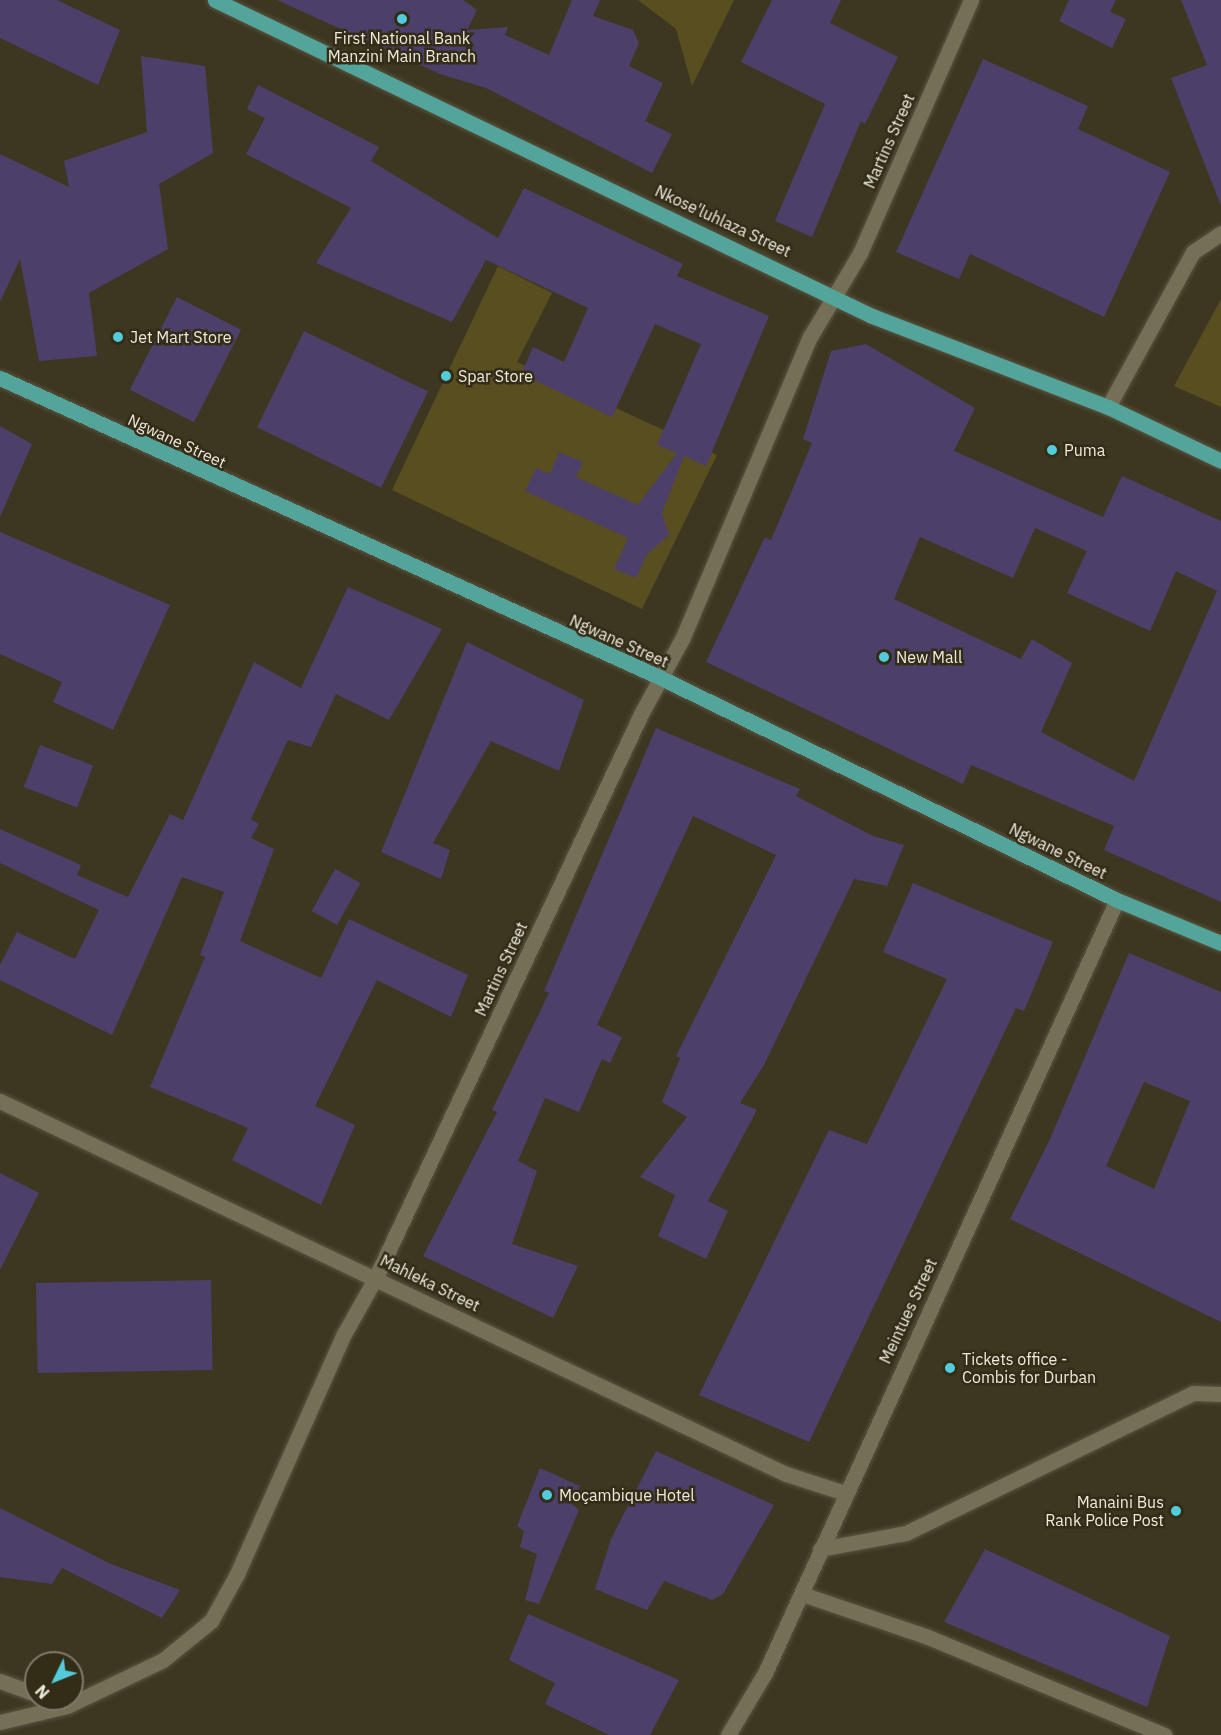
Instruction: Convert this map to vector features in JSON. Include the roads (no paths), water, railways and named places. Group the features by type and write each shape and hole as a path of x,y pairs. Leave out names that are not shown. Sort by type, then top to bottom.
{"main road":[{"name":"Nkose'luhlaza Street","path":"215,0 836,295 872,316 1108,407 1221,461"},
{"name":"Ngwane Street","path":"0,378 658,677 1117,900 1221,944"}],"street":[{"name":"Martins Street","path":"84,1698 163,1660 211,1621 237,1574 344,1334 376,1277 658,677 683,637 810,337 860,253 971,0"},
{"path":"1108,407 1193,252 1221,233"},
{"name":"Meintues Street","path":"728,1735 765,1673 802,1594 845,1493 1117,900"},
{"name":"Mahleka Street","path":"0,1101 376,1277 786,1474 845,1493"},
{"path":"820,1549 906,1533 1193,1393 1221,1394"},
{"path":"802,1594 928,1637 1165,1735"},
{"path":"0,1681 24,1690"},
{"name":"Martins Street","path":"0,1722 46,1711"}],"place":[{"name":"First National Bank Manzini Main Branch","path":"402,19"},
{"name":"Jet Mart Store","path":"118,337"},
{"name":"Spar Store","path":"446,376"},
{"name":"Puma","path":"1052,450"},
{"name":"New Mall","path":"884,657"},
{"name":"Tickets office - Combis for Durban","path":"950,1368"},
{"name":"Moçambique Hotel","path":"547,1495"},
{"name":"Manaini Bus Rank Police Post","path":"1176,1511"}]}
